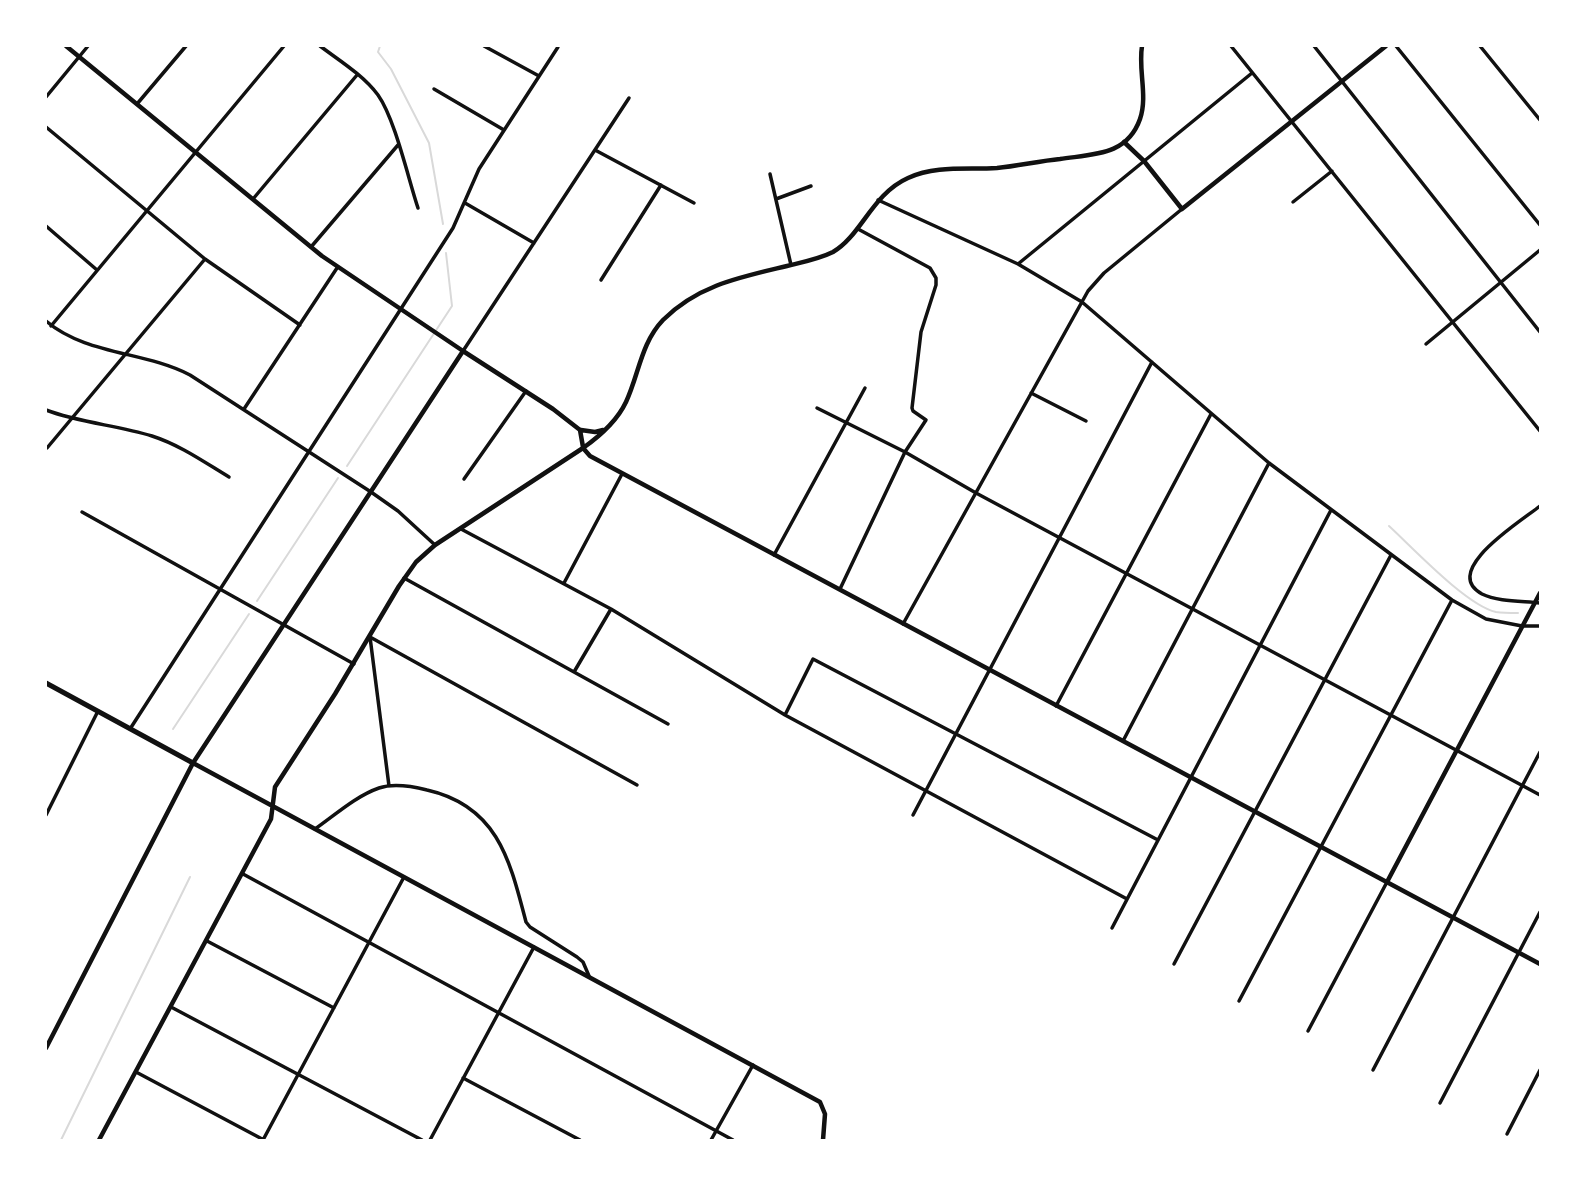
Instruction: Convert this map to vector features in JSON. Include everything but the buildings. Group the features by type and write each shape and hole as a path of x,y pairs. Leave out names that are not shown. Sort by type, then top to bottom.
{"main road":[{"path":"66,46 337,268 580,429 595,432 608,427"},
{"path":"100,1139 271,819 275,787 416,562 435,545 583,448 608,427 626,402 647,344 668,316 689,299 712,286 739,277 831,253 844,244 878,200 898,183 924,173 1009,167 1094,156 1112,151 1125,142 1138,124 1142,109 1142,46"},
{"path":"1125,142 1144,161 1182,209 1386,46"},
{"path":"46,1048 47,1041 193,763 463,351"},
{"path":"580,429 583,448 590,456 622,474 1541,964"},
{"path":"1387,882 1541,593"},
{"path":"46,682 820,1102 825,1114 822,1140"}],"street":[{"path":"46,97 88,46"},
{"path":"137,104 186,46"},
{"path":"51,326 284,46"},
{"path":"320,46 357,74 376,92 386,107 418,208"},
{"path":"484,46 539,76"},
{"path":"1231,46 1541,430"},
{"path":"1314,46 1541,332"},
{"path":"1396,46 1541,225"},
{"path":"1480,46 1541,120"},
{"path":"130,729 453,228 475,177 558,47"},
{"path":"1018,264 1253,73"},
{"path":"253,200 357,74"},
{"path":"434,89 504,130"},
{"path":"463,351 629,98"},
{"path":"46,127 205,259 300,325"},
{"path":"311,247 398,145"},
{"path":"595,150 694,204"},
{"path":"1293,202 1332,171"},
{"path":"770,174 791,265"},
{"path":"601,280 661,186"},
{"path":"776,199 811,186"},
{"path":"878,200 1018,264 1082,302 1269,463 1452,600 1486,619 1522,626 1541,626"},
{"path":"465,204 534,243"},
{"path":"903,624 1095,282 1182,209"},
{"path":"46,226 97,270"},
{"path":"840,589 905,452 926,420 912,408 921,332 936,285 936,278 930,268 856,228"},
{"path":"1426,344 1541,250"},
{"path":"47,448 205,259"},
{"path":"244,410 337,268"},
{"path":"46,321 72,339 179,369 371,492 398,511 435,545"},
{"path":"913,815 1152,361"},
{"path":"774,555 865,388"},
{"path":"464,480 526,391"},
{"path":"1031,393 1086,421"},
{"path":"817,408 905,452 976,493 1541,794"},
{"path":"46,410 72,419 153,436 186,451 229,477"},
{"path":"1056,706 1211,414"},
{"path":"1123,741 1269,463"},
{"path":"564,583 622,474"},
{"path":"1537,603 1486,595 1476,589 1469,580 1470,568 1478,556 1541,506"},
{"path":"1112,928 1331,510"},
{"path":"82,512 354,664"},
{"path":"461,529 611,609 785,715 1127,899"},
{"path":"1174,964 1391,555"},
{"path":"404,578 668,724"},
{"path":"1239,1001 1452,600"},
{"path":"574,672 611,609"},
{"path":"370,636 637,785"},
{"path":"370,636 389,786"},
{"path":"785,715 813,659 1158,840"},
{"path":"46,815 98,711"},
{"path":"1373,1070 1541,752"},
{"path":"316,829 360,798 389,786 411,787 442,794 461,802 479,816 505,851 526,922 537,933 578,957 590,977"},
{"path":"243,874 733,1140"},
{"path":"136,1072 263,1140 404,876"},
{"path":"1308,1031 1387,882"},
{"path":"1440,1103 1541,912"},
{"path":"207,941 334,1008"},
{"path":"430,1140 534,947"},
{"path":"171,1007 422,1140"},
{"path":"711,1140 753,1065"},
{"path":"1507,1134 1541,1070"},
{"path":"463,1078 580,1140"},
{"path":"100,1139 107,1140"}],"waterway":[{"path":"380,46 378,52 391,69 429,143 443,224"},
{"path":"347,466 452,306 446,253"},
{"path":"257,601 338,478"},
{"path":"1389,526 1440,575 1470,599 1496,612 1518,613"},
{"path":"173,729 249,614"},
{"path":"61,1140 190,877"}]}
